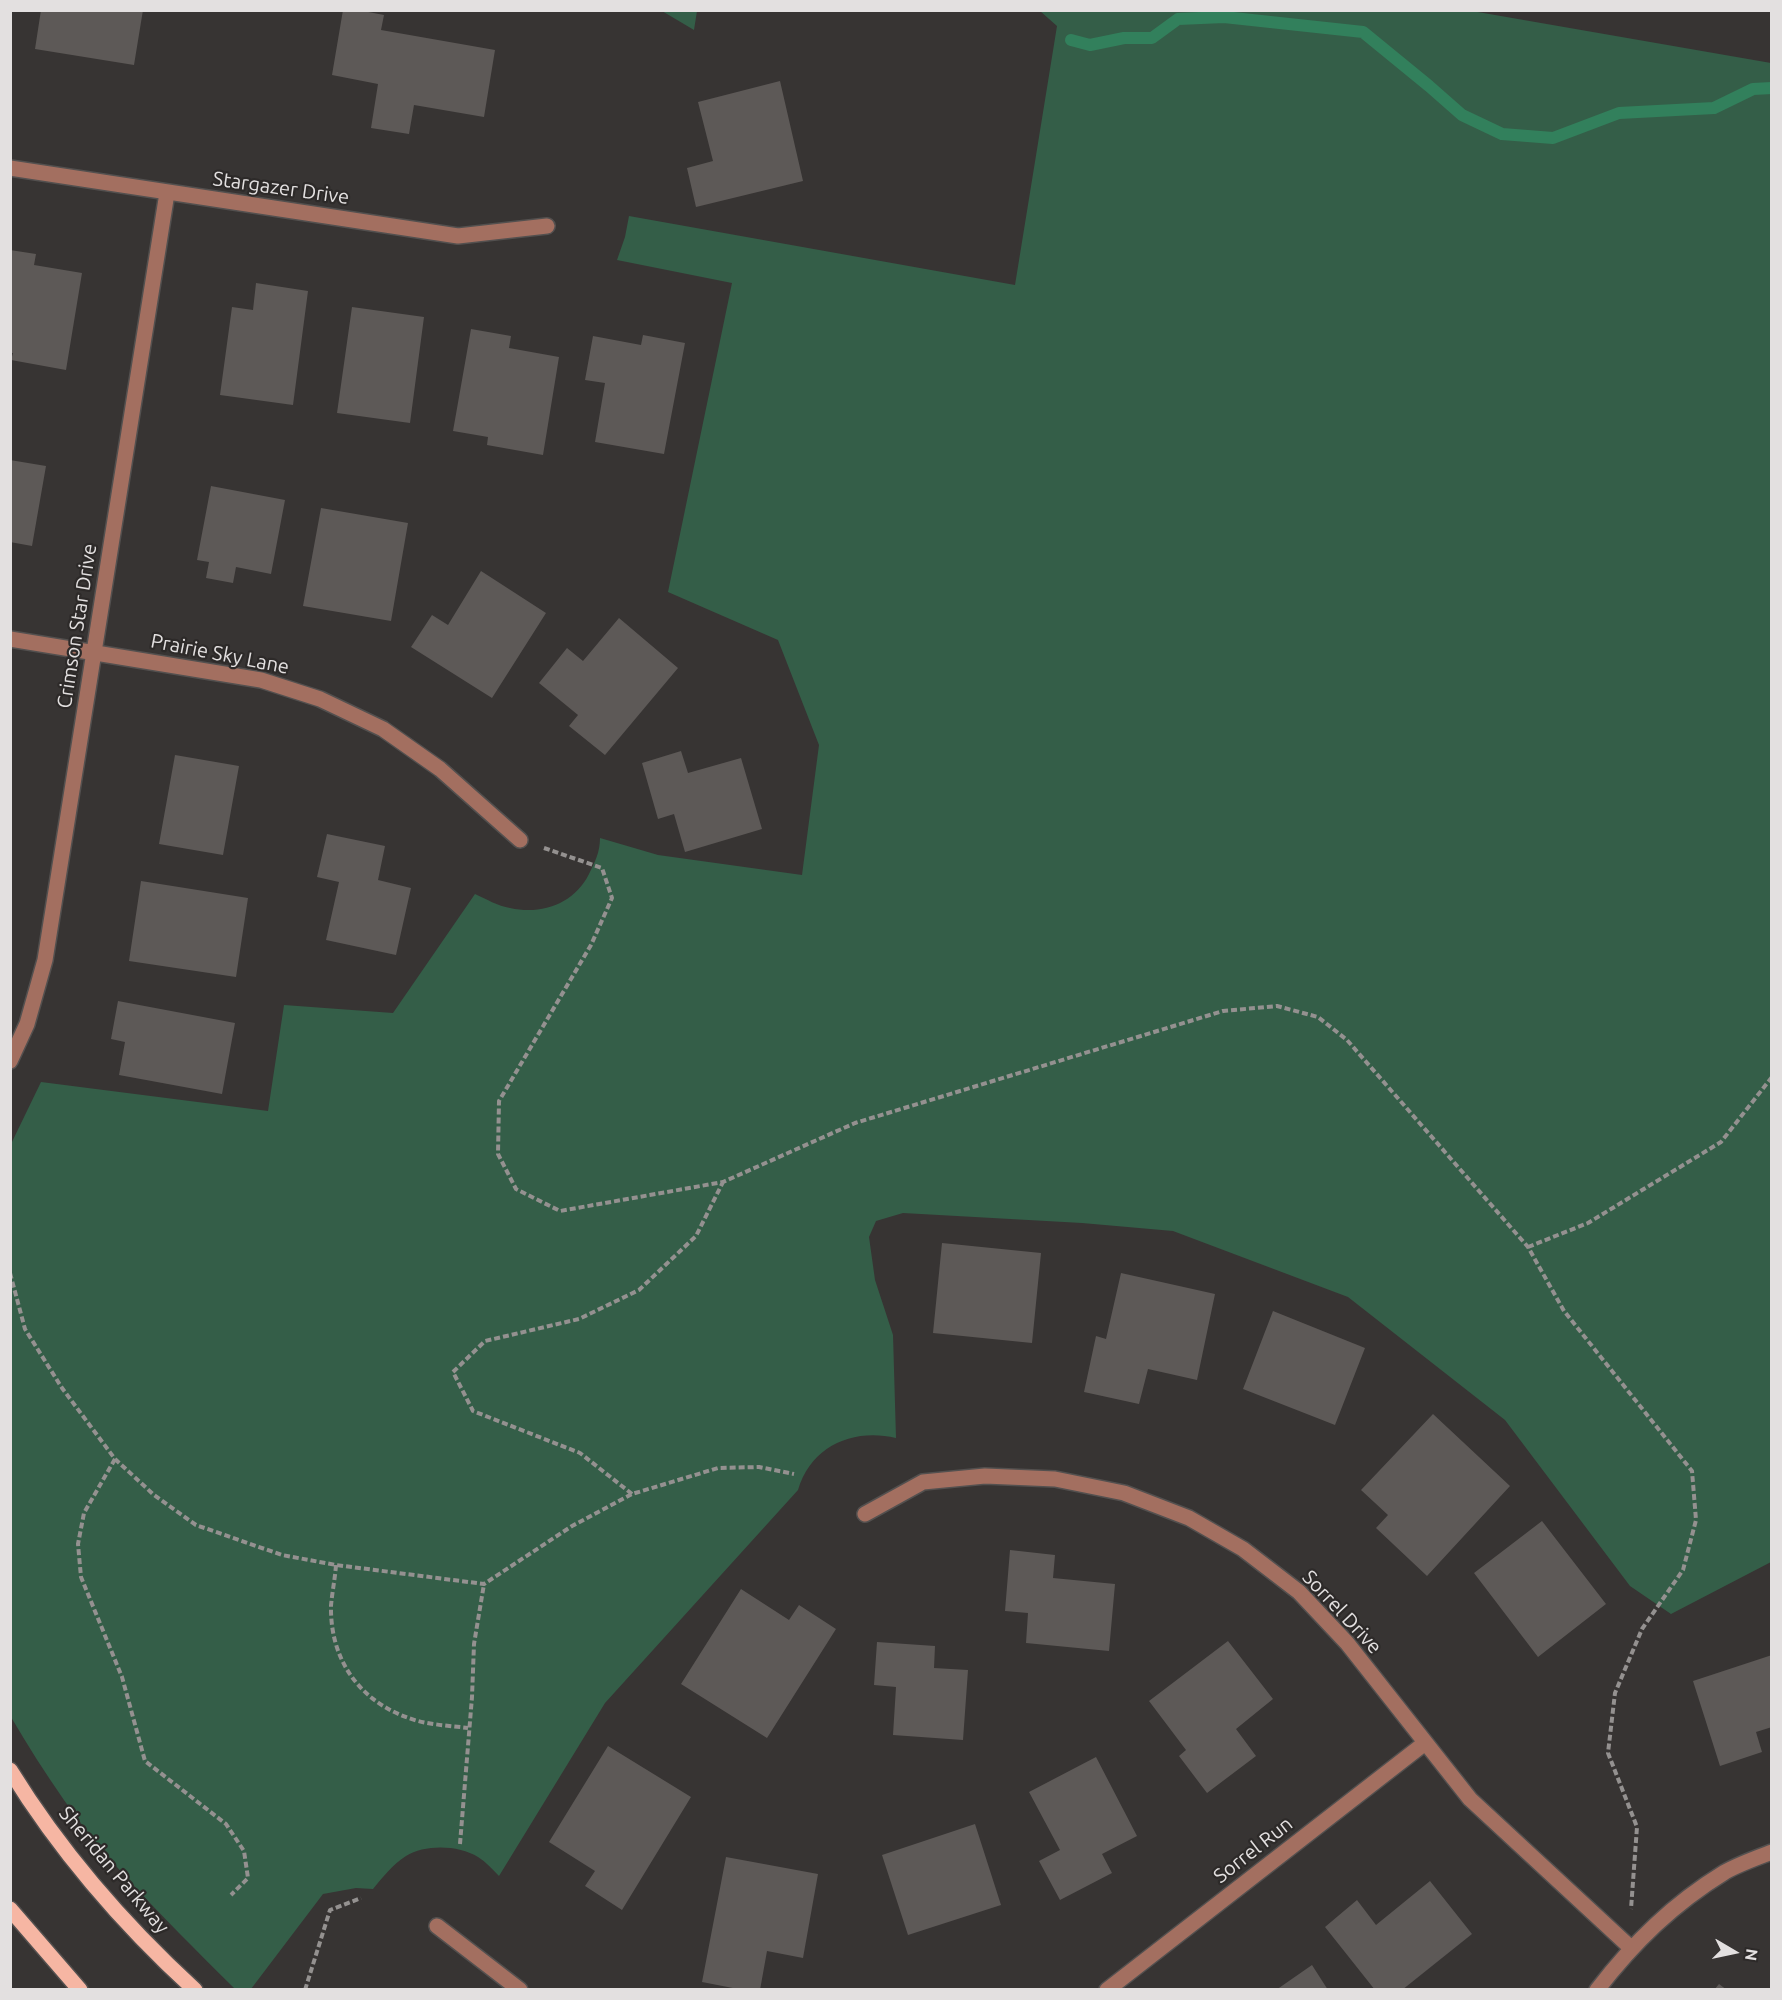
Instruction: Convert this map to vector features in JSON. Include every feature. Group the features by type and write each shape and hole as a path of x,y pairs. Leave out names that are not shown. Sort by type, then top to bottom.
{"main road":[{"name":"Sheridan Parkway","path":"10,1770 54,1834 98,1888 166,1963 195,1989"},
{"path":"10,1909 80,1989"}],"street":[{"name":"Stargazer Drive","path":"10,168 458,236 547,226"},
{"name":"Crimson Star Drive","path":"10,1060 27,1024 45,960 167,193"},
{"name":"Prairie Sky Lane","path":"10,639 261,680 320,699 383,729 440,769 520,840"},
{"name":"Sorrel Drive","path":"865,1514 923,1482 985,1476 1055,1479 1124,1493 1189,1518 1243,1549 1299,1592 1347,1643 1470,1799 1631,1948"},
{"name":"Sorrel Run","path":"1107,1989 1425,1743"},
{"path":"1597,1989 1631,1948 1672,1908 1727,1871 1772,1852"},
{"path":"437,1926 520,1989"}],"path":[{"path":"520,840 602,868 612,898 591,945 499,1101 498,1154 516,1189 561,1211 723,1182 855,1123 1223,1011 1277,1006 1318,1017 1347,1040 1528,1247 1564,1311 1692,1471 1696,1520 1683,1570 1642,1629 1615,1693 1608,1754 1637,1827 1631,1897 1631,1948"},
{"path":"1528,1247 1588,1223 1721,1142 1772,1077"},
{"path":"632,1494 580,1453 473,1411 453,1372 485,1341 579,1319 639,1290 696,1236 723,1182"},
{"path":"10,1273 25,1329 62,1388 115,1460 154,1495 196,1525 282,1555 336,1565 484,1584 572,1526 632,1494 718,1468 759,1467 794,1474"},
{"path":"115,1460 84,1512 78,1544 81,1577 122,1677 145,1761 226,1824 244,1851 248,1878 231,1895"},
{"path":"336,1565 331,1606 333,1628 337,1649 346,1669 359,1687 378,1703 418,1720 468,1728"},
{"path":"459,1844 472,1697 474,1644 484,1584"},
{"path":"305,1989 330,1910 361,1898"}],"green space":[{"path":"662,11 697,11 694,30"},
{"path":"1040,11 1472,11 1771,63 1771,1562 1671,1614 1630,1586 1505,1420 1348,1297 1173,1231 1082,1223 903,1213 876,1221 869,1237 875,1280 893,1335 896,1438 864,1436 850,1438 823,1452 813,1462 798,1490 605,1703 499,1876 481,1859 461,1850 432,1848 414,1852 396,1863 373,1889 356,1888 323,1894 251,1989 235,1989 109,1859 50,1780 11,1717 11,1144 41,1082 268,1111 284,1005 393,1013 475,894 501,906 522,910 556,905 575,893 583,884 597,857 600,838 658,855 802,875 819,745 778,640 668,592 732,283 617,260 629,216 1015,285 1057,26"}],"building":[{"path":"41,10 143,10 134,65 35,49"},
{"path":"343,10 358,10 384,15 381,30 495,50 484,117 414,105 409,134 371,128 378,84 332,75"},
{"path":"780,81 803,181 696,207 687,168 713,161 698,102"},
{"path":"10,250 36,254 34,265 82,273 66,370 11,360 13,353 10,353"},
{"path":"256,283 308,291 293,405 220,395 232,307 253,310"},
{"path":"352,307 424,317 410,423 337,413"},
{"path":"471,329 511,336 509,348 559,357 543,455 487,445 488,437 453,431"},
{"path":"643,335 685,343 664,454 595,442 605,383 585,380 593,336 641,345"},
{"path":"10,460 46,466 32,546 10,542"},
{"path":"211,486 285,500 271,574 236,567 233,583 206,578 209,562 197,560"},
{"path":"321,508 408,523 391,621 303,606"},
{"path":"481,571 546,613 492,698 411,647 432,615 448,625"},
{"path":"619,618 678,668 605,755 569,726 578,715 539,683 567,648 583,661"},
{"path":"681,751 688,773 741,758 762,829 685,852 674,814 658,819 642,763"},
{"path":"175,755 239,766 223,855 159,844"},
{"path":"327,834 385,846 378,880 411,888 396,955 326,940 339,882 317,877"},
{"path":"141,881 248,898 236,977 129,961"},
{"path":"118,1001 235,1023 222,1094 119,1075 125,1042 111,1039"},
{"path":"942,1243 1041,1253 1032,1343 933,1333"},
{"path":"1121,1273 1215,1294 1197,1380 1148,1369 1139,1404 1084,1392 1096,1336 1106,1339"},
{"path":"1273,1311 1365,1348 1335,1425 1243,1389"},
{"path":"1433,1414 1510,1486 1427,1576 1376,1528 1388,1515 1361,1490"},
{"path":"1542,1521 1606,1604 1538,1657 1474,1573"},
{"path":"1010,1550 1055,1555 1053,1578 1115,1584 1109,1651 1026,1643 1028,1613 1005,1611"},
{"path":"741,1589 789,1620 799,1605 836,1629 767,1738 681,1684"},
{"path":"1228,1641 1273,1699 1236,1729 1256,1756 1207,1793 1179,1756 1186,1750 1149,1701"},
{"path":"877,1642 935,1646 934,1668 968,1670 963,1740 893,1735 896,1687 874,1685"},
{"path":"1772,1655 1772,1727 1756,1732 1762,1752 1720,1766 1693,1681"},
{"path":"608,1746 691,1797 622,1910 585,1886 595,1871 549,1842"},
{"path":"1096,1757 1137,1836 1102,1854 1112,1873 1060,1900 1039,1861 1060,1850 1029,1792"},
{"path":"975,1824 1001,1905 908,1935 882,1855"},
{"path":"726,1857 818,1874 803,1958 767,1951 760,1990 743,1990 702,1982"},
{"path":"1430,1881 1472,1934 1402,1990 1375,1990 1325,1927 1357,1900 1376,1925"},
{"path":"1312,1965 1328,1990 1276,1990"},
{"path":"1719,1984 1727,1990 1714,1990"}],"waterway":[{"path":"1071,40 1090,45 1124,38 1152,38 1178,19 1224,17 1363,32 1462,115 1502,134 1553,138 1619,113 1714,108 1753,89 1772,88"}]}
